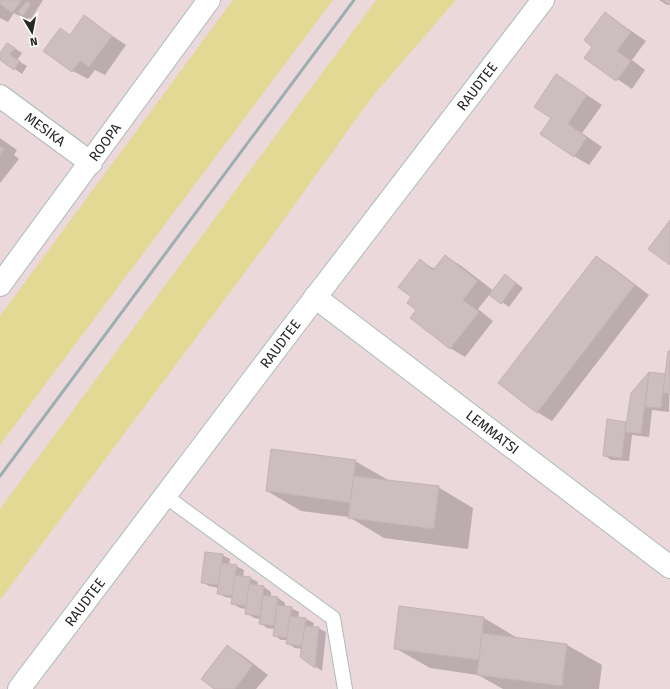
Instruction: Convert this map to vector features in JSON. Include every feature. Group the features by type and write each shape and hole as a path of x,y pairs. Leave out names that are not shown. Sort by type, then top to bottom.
{"street":[{"name":"ROOPA","path":"0,284 209,0"},
{"name":"RAUDTEE","path":"19,689 315,297 543,0"},
{"name":"MESIKA","path":"0,96 90,163"},
{"name":"LEMMATSI","path":"315,297 670,567"}],"lane":[{"path":"165,496 333,618 345,689"}],"shaded area":[{"path":"233,0 333,0 0,445 0,316"},
{"path":"376,0 456,0 372,97 267,243 0,600 0,509"}],"building":[{"path":"0,0 22,0 12,13 0,4"},
{"path":"663,0 670,0 670,5"},
{"path":"27,1 31,4 23,16 18,12"},
{"path":"605,12 631,32 617,51 631,61 616,81 584,58 592,47 584,40"},
{"path":"84,15 112,36 89,67 80,61 72,72 43,51 60,28 70,35"},
{"path":"7,43 15,48 10,55 20,61 14,70 0,60 0,53"},
{"path":"556,74 587,95 568,124 587,137 574,157 540,134 551,118 534,107"},
{"path":"0,146 4,149 0,155"},
{"path":"670,220 670,265 648,249"},
{"path":"445,255 478,281 463,300 479,312 450,349 410,318 416,310 407,303 411,297 398,287 420,259 433,270"},
{"path":"596,256 635,285 537,413 498,383"},
{"path":"505,274 516,283 501,304 489,295"},
{"path":"668,351 670,351 670,394 663,393"},
{"path":"649,372 641,434 625,432 631,393"},
{"path":"649,372 665,374 661,408 645,407"},
{"path":"607,419 626,422 622,458 603,456"},
{"path":"271,449 356,460 350,503 266,491"},
{"path":"354,476 439,486 434,529 348,518"},
{"path":"205,552 223,554 218,585 201,583"},
{"path":"221,563 237,565 232,596 217,594"},
{"path":"235,575 251,577 246,606 231,604"},
{"path":"249,584 264,586 260,616 245,614"},
{"path":"263,595 278,597 274,626 259,624"},
{"path":"277,605 292,607 287,638 273,636"},
{"path":"399,606 484,617 479,660 394,649"},
{"path":"290,616 306,618 302,646 286,644"},
{"path":"305,626 319,627 315,668 300,657"},
{"path":"482,633 567,644 562,686 477,675"},
{"path":"227,645 253,665 235,689 214,689 201,679"}],"railway":[{"path":"0,476 354,0"}]}
